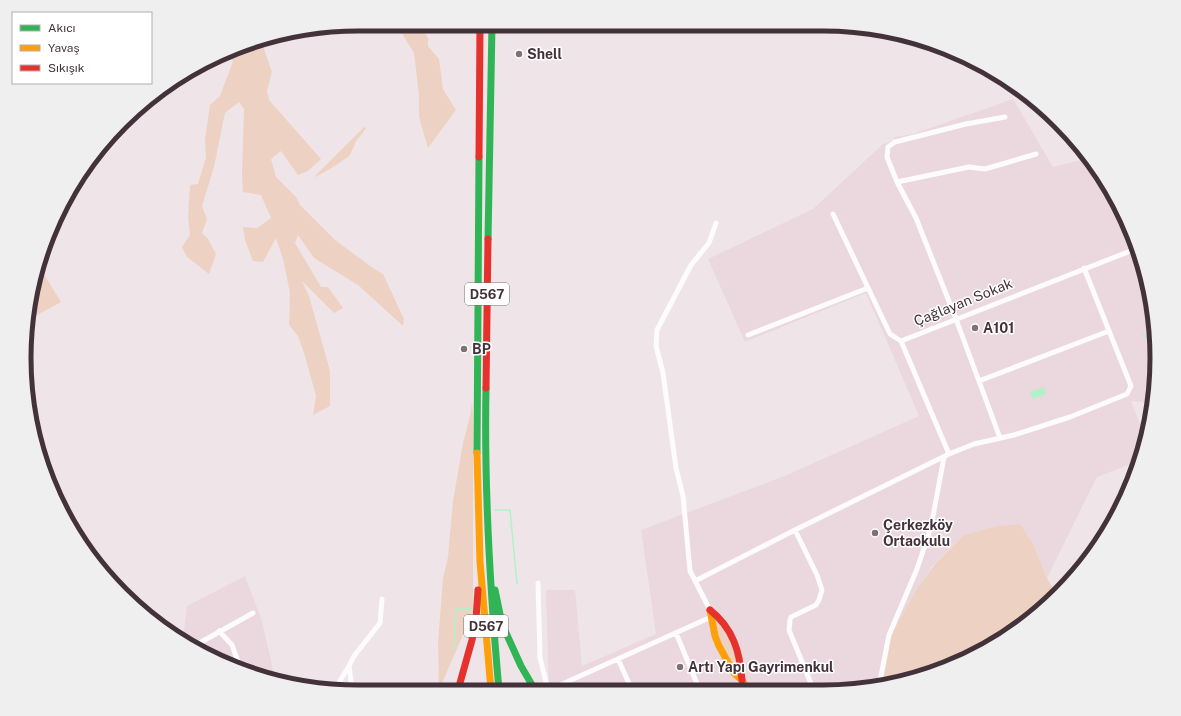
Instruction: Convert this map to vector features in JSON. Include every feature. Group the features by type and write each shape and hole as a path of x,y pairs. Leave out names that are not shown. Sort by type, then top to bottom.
{"main road":[{"name":"D567","path":"480,31 476,436 480,562 491,685"},
{"name":"D567","path":"492,31 485,432 491,599 499,685"},
{"path":"459,685 472,640 476,619 480,562"},
{"path":"490,563 502,624 521,666 532,685"},
{"path":"742,680 740,658 733,636 715,614 710,614 719,646 734,673 742,680 745,685"}],"street":[{"path":"1000,438 956,319 916,218 897,182 887,158 888,147 895,142 966,124 1004,117"},
{"path":"897,182 968,167 986,169 1036,154"},
{"path":"833,214 890,334 900,341"},
{"path":"560,685 676,633 710,614 690,570 683,496 676,468 662,373 656,346 657,330 691,265 708,243 716,223"},
{"name":"Çağlayan Sokak","path":"950,454 900,341 1132,250"},
{"path":"695,580 944,456 974,444 1000,438 1070,416 1127,394 1131,386 1084,268"},
{"path":"748,335 868,288"},
{"path":"979,381 1109,331"},
{"path":"880,680 889,635 917,569 930,527 944,456"},
{"path":"885,479 887,485"},
{"path":"794,530 817,575 822,590 816,605 792,617 789,625 792,640 811,685"},
{"path":"538,583 540,658 548,685"},
{"path":"338,684 354,656 380,623 382,599"},
{"path":"198,643 252,614"},
{"path":"219,631 232,645 238,662"},
{"path":"676,633 698,685"},
{"path":"618,659 630,685"},
{"path":"349,666 351,685"}],"shaded area":[{"path":"400,31 424,31 428,38 428,46 439,59 443,89 456,110 428,148 419,117 419,96 414,53"},
{"path":"263,45 272,72 267,91 269,100 321,159 308,171 298,175 281,151 271,159 276,177 296,197 300,205 335,240 383,274 404,319 403,326 358,285 314,258 298,235 295,243 321,287 328,287 343,308 334,313 302,281 309,296 330,371 330,406 313,415 316,396 298,336 289,325 290,293 283,259 276,238 263,262 253,261 245,240 243,227 257,228 271,218 261,195 243,192 242,175 244,109 239,102 225,113 214,167 202,206 207,219 202,233 208,239 216,254 209,274 187,257 182,247 190,235 188,217 190,185 198,184 206,157 205,139 210,105 220,96 233,61 230,57"},
{"path":"1013,99 1053,167 1082,160 1095,176 1116,213 1133,253 1144,294 1147,315 1150,358 1147,401 1147,402 1131,401 1142,430 1133,463 1097,477 1047,578 1034,546 964,535 932,566 891,635 884,679 823,685 549,685 546,590 575,590 582,666 656,634 641,530 787,475 919,416 866,293 745,342 708,259 813,209 883,144 894,140 894,137 913,134"},
{"path":"364,127 366,128 356,141 349,156 338,164 314,177"},
{"path":"42,272 61,302 34,317"},
{"path":"1044,387 1046,394 1033,399 1030,392"},
{"path":"472,402 473,612 441,685 439,685 438,643 443,578 448,557 453,501 463,443"},
{"path":"1020,524 1034,546 1047,578 1054,589 1039,604 1005,630 968,651 928,668 884,679 891,635 917,589 935,564 964,535 998,526"},
{"path":"245,576 262,621 274,674 233,660 184,635 187,606"},
{"path":"713,614 732,639 740,676 718,643"}],"waterway":[{"path":"1143,335 1149,339"},
{"path":"495,510 510,510 517,584"},
{"path":"454,650 456,609 474,609"}],"traffic: fast":[{"path":"488,239 492,31"},
{"path":"477,453 479,157"},
{"path":"486,388 488,539 499,685"},
{"path":"495,590 502,624 521,666 532,685"}],"traffic: slow":[{"path":"477,453 480,562 491,685"},
{"path":"710,610 715,636 719,646 734,673 742,680 745,685"}],"traffic: jam":[{"path":"479,157 480,31"},
{"path":"486,388 488,239"},
{"path":"459,685 472,640 476,619 478,590"},
{"path":"710,610 718,617 734,641 742,680"}],"place":[{"name":"Shell","path":"519,54"},
{"name":"A101","path":"975,328"},
{"name":"BP","path":"464,349"},
{"name":"Çerkezköy Ortaokulu","path":"875,533"},
{"name":"Artı Yapı Gayrimenkul","path":"680,667"}]}
